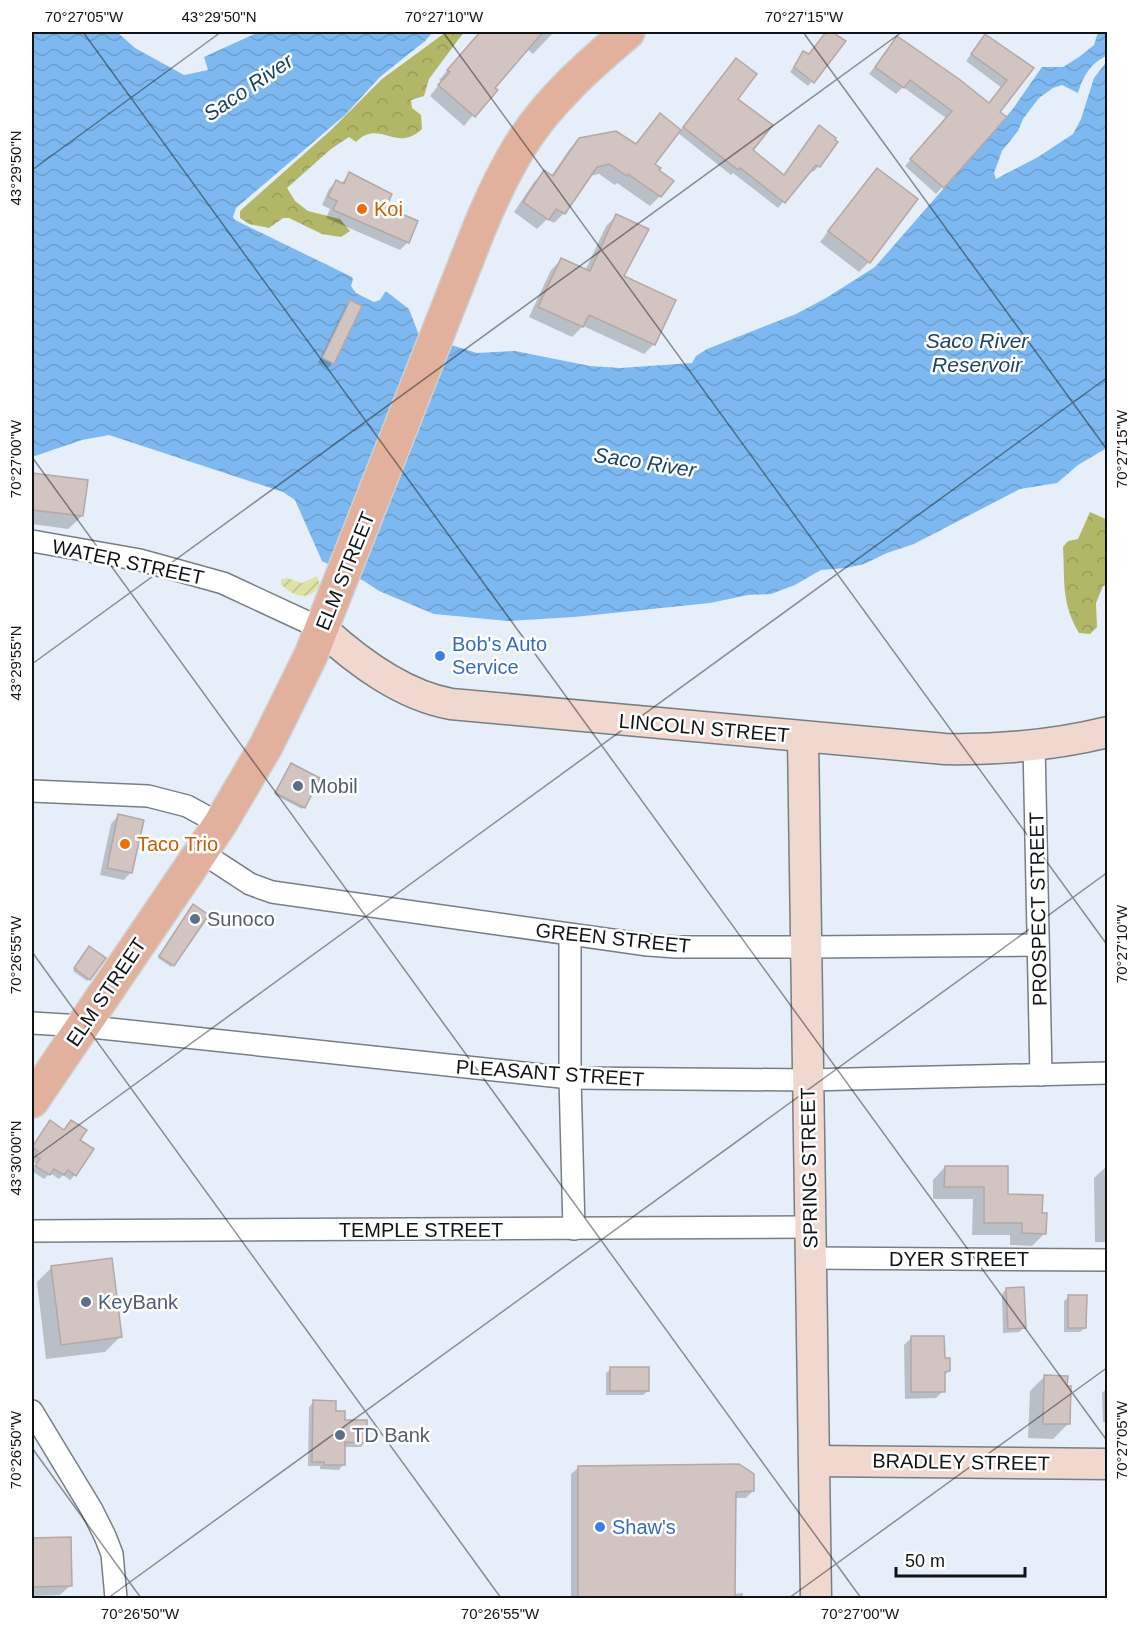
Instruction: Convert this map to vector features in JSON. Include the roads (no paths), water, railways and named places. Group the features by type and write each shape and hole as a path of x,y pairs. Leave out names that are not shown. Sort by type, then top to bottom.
{"main road":[{"name":"ELM STREET","path":"32,1101 220,824 266,746 305,669 322,629 494,194 522,143 565,90 628,32"}],"street":[{"name":"WATER STREET","path":"32,542 140,560 223,583 322,629"},
{"name":"LINCOLN STREET","path":"322,629 343,648 399,685 421,696 440,702 483,708 954,749 1073,740 1107,732"},
{"name":"SPRING STREET","path":"802,737 816,1599"},
{"name":"PROSPECT STREET","path":"1034,744 1041,1075"},
{"path":"32,791 148,796 187,806 220,824"},
{"name":"GREEN STREET","path":"201,852 250,884 272,892 661,946 1038,945"},
{"path":"570,935 570,1078 574,1229"},
{"name":"PLEASANT STREET","path":"32,1023 82,1026 570,1078 808,1080 1107,1073"},
{"name":"TEMPLE STREET","path":"32,1231 810,1227"},
{"name":"DYER STREET","path":"811,1258 1107,1260"},
{"path":"32,1411 92,1510 105,1536 112,1554 116,1599"},
{"name":"BRADLEY STREET","path":"815,1461 1107,1464"}],"water":[{"name":"Saco River Reservoir","path":"32,32 117,32 135,48 184,75 208,70 204,57 259,32 433,32 380,77 345,115 236,208 233,217 352,277 351,286 356,293 374,302 380,300 387,292 409,309 419,335 477,353 515,351 590,366 620,368 692,363 696,356 707,349 796,314 875,267 1012,110 1042,67 1063,67 1094,45 1098,32 1107,32 1107,61 1107,448 1078,465 1057,483 1020,489 914,544 864,564 821,570 795,585 771,594 748,595 710,603 574,617 508,621 434,614 379,591 364,581 322,561 295,500 283,492 109,435 82,440 32,457","holes":["1106,56 1107,61 1094,78 1081,119 1073,134 1038,157 996,179 994,173 1002,151 1039,98 1053,88 1062,85 1078,93 1088,71"]}],"place":[{"name":"Koi","path":"362,209"},
{"name":"Bob's Auto Service","path":"440,656"},
{"name":"Mobil","path":"298,786"},
{"name":"Taco Trio","path":"125,844"},
{"name":"Sunoco","path":"195,919"},
{"name":"KeyBank","path":"86,1302"},
{"name":"TD Bank","path":"340,1435"},
{"name":"Shaw's","path":"600,1527"}],"water label":[{"name":"Saco River","path":"248,87"},
{"name":"Saco River","path":"645,462"}]}
